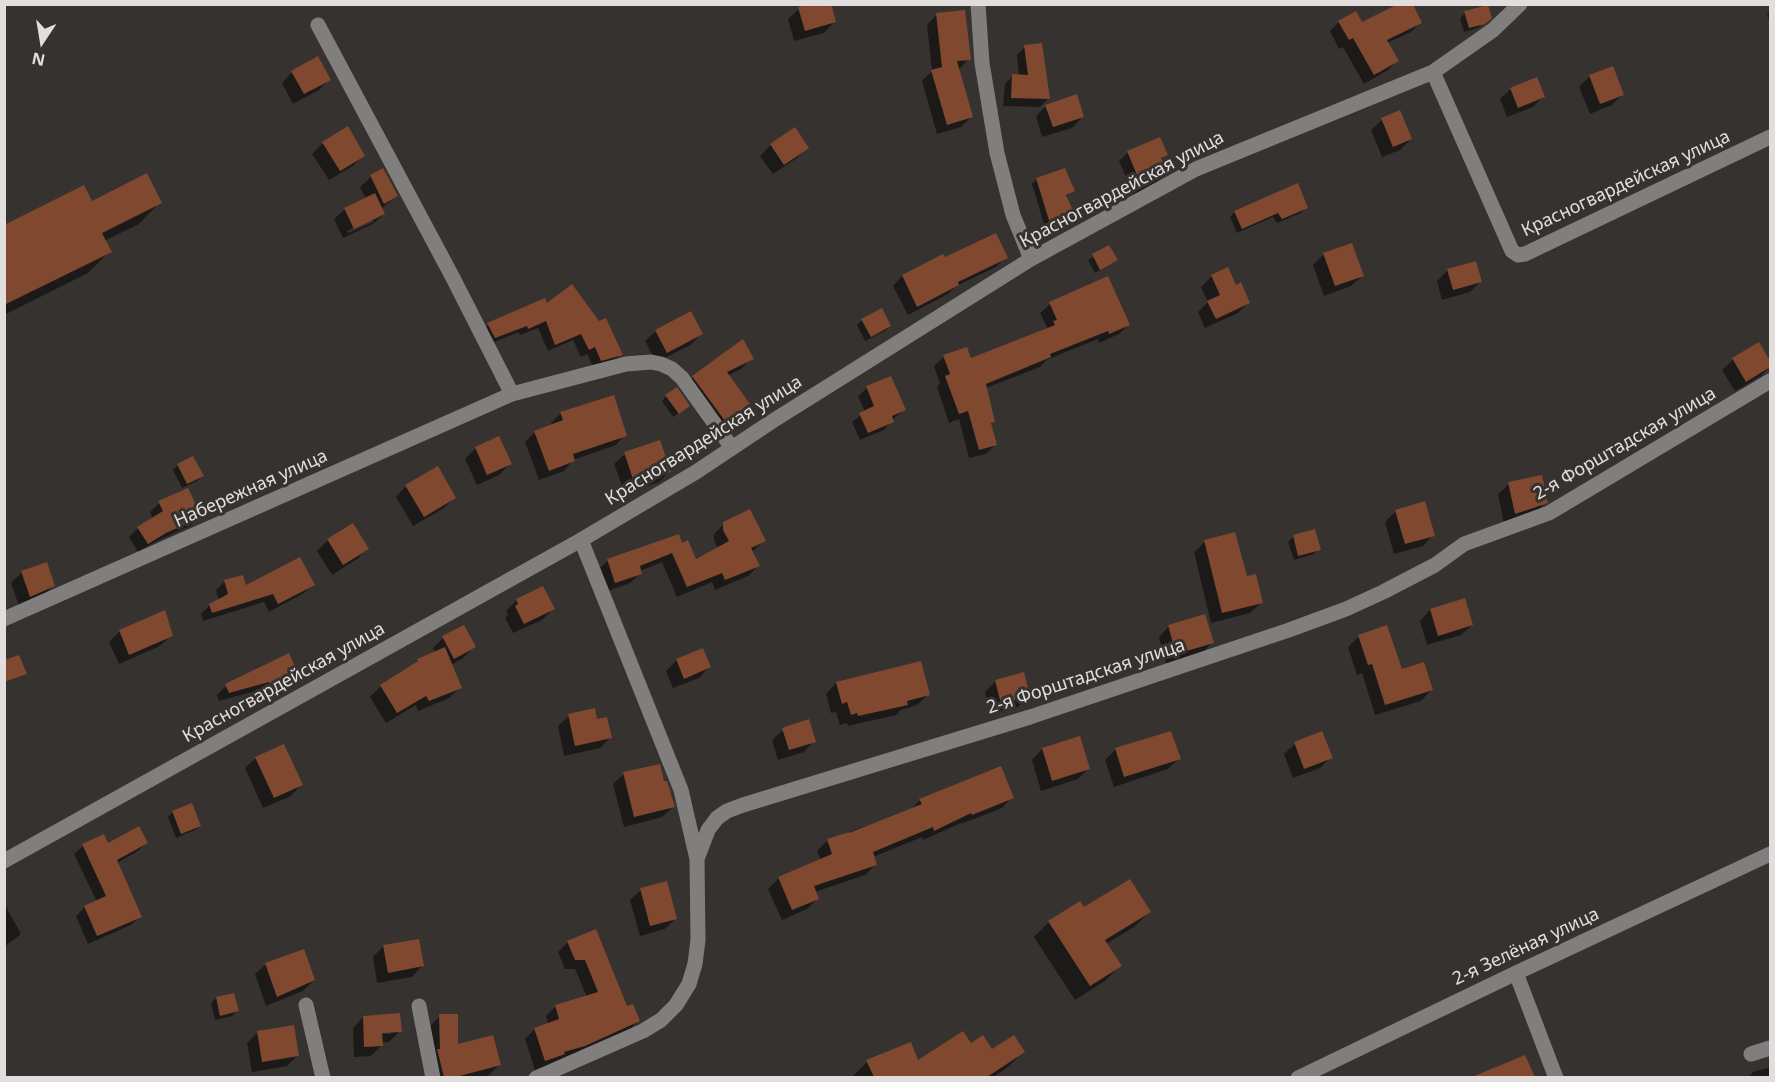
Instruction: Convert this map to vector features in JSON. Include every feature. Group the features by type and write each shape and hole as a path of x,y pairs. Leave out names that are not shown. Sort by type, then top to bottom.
{"street":[{"path":"978,4 982,63 997,153 1013,215 1030,259"},
{"name":"Красногвардейская улица","path":"4,861 581,540 696,472 1030,259 1196,169 1433,72 1493,30 1520,4"},
{"path":"318,25 363,106 512,394"},
{"name":"Красногвардейская улица","path":"1433,72 1512,251 1518,255 1525,254 1770,137"},
{"name":"Набережная улица","path":"4,619 512,394 626,364 640,361 661,364 672,369 682,378 732,448"},
{"name":"2-я Форштадская улица","path":"536,1077 643,1031 661,1020 676,1005 689,984 695,964 698,940 697,859 708,830 717,818 743,805 1030,717 1289,630 1383,592 1435,565 1464,544 1549,513 1770,381"},
{"path":"581,540 681,790 697,859"},
{"name":"2-я Зелёная улица","path":"1299,1077 1770,854"},
{"path":"1516,973 1556,1077"},
{"path":"306,1005 323,1077"},
{"path":"419,1006 433,1077"},
{"path":"1751,1054 1770,1048"}],"building":[{"path":"809,4 831,4 836,22 805,31 798,7"},
{"path":"1398,4 1413,4 1422,23 1387,40 1399,61 1374,75 1353,38 1349,40 1338,21 1356,11 1362,22"},
{"path":"1488,5 1492,18 1485,24 1469,28 1464,11"},
{"path":"965,10 971,60 957,61 973,117 947,125 931,70 942,67 936,13"},
{"path":"1042,43 1050,99 1011,98 1012,74 1028,75 1024,45"},
{"path":"318,56 331,80 304,94 291,71"},
{"path":"1613,66 1624,95 1600,104 1589,75"},
{"path":"1537,77 1545,97 1518,108 1510,88"},
{"path":"1077,94 1084,117 1053,127 1045,105"},
{"path":"1400,110 1412,139 1393,147 1381,118"},
{"path":"348,126 365,156 340,171 322,142"},
{"path":"795,127 809,148 784,165 770,144"},
{"path":"1160,137 1168,155 1161,158 1169,173 1142,187 1127,151"},
{"path":"383,168 398,196 384,204 370,175"},
{"path":"1065,168 1075,191 1066,195 1077,219 1052,230 1036,178"},
{"path":"147,173 162,203 102,233 112,252 4,305 4,225 84,185 92,201"},
{"path":"1298,183 1308,208 1282,219 1278,213 1242,229 1234,211"},
{"path":"375,193 385,214 354,229 344,208"},
{"path":"996,233 1008,258 958,282 959,285 917,307 902,275 943,254 945,257"},
{"path":"1352,243 1364,276 1335,286 1323,253"},
{"path":"1109,245 1118,260 1100,270 1092,254"},
{"path":"1476,261 1482,282 1453,290 1447,269"},
{"path":"1228,267 1236,285 1241,282 1250,303 1216,319 1207,301 1220,295 1211,275"},
{"path":"1108,276 1130,325 1109,334 1108,331 1050,354 1051,357 986,384 995,422 991,423 997,445 979,450 968,411 959,414 945,376 950,374 943,355 967,347 971,358 1055,325 1053,321 1057,320 1049,302"},
{"path":"572,284 599,321 606,318 623,355 601,361 595,347 589,350 581,334 555,345 546,321 528,329 527,326 495,338 487,323 545,298 547,303"},
{"path":"882,308 891,326 871,337 861,319"},
{"path":"691,311 703,334 667,353 655,330"},
{"path":"743,339 754,359 727,372 752,407 728,425 692,376"},
{"path":"1759,342 1770,361 1770,367 1746,382 1732,358"},
{"path":"891,376 906,410 892,416 894,422 868,433 859,413 874,406 866,386"},
{"path":"677,387 690,406 679,414 665,395"},
{"path":"614,395 627,436 573,454 575,461 549,471 534,431 563,420 560,412"},
{"path":"499,436 512,464 487,475 475,447"},
{"path":"660,440 671,472 635,485 624,452"},
{"path":"193,456 204,476 187,484 177,464"},
{"path":"438,466 456,498 424,517 405,485"},
{"path":"1542,475 1548,503 1515,514 1508,482"},
{"path":"188,488 202,517 148,544 137,527 163,511 158,501"},
{"path":"1425,501 1435,536 1405,544 1395,510"},
{"path":"750,509 766,541 751,548 760,566 725,580 722,573 687,587 672,553 640,566 642,574 615,583 607,559 679,534 682,543 688,540 696,559 729,541 723,530 723,522"},
{"path":"353,523 369,549 343,565 327,539"},
{"path":"1315,529 1321,550 1298,556 1293,535"},
{"path":"1235,532 1247,576 1256,574 1263,603 1222,613 1204,540"},
{"path":"300,557 315,585 278,604 273,594 212,613 209,604 228,594 224,580 243,575 246,585"},
{"path":"47,562 55,586 30,597 21,571"},
{"path":"543,586 555,609 524,624 515,606 518,604 516,599"},
{"path":"1465,598 1473,625 1438,636 1430,609"},
{"path":"165,610 173,636 129,655 119,630"},
{"path":"1205,614 1214,643 1176,654 1168,625"},
{"path":"464,625 476,647 454,659 442,636"},
{"path":"1387,625 1402,669 1424,662 1433,690 1385,705 1372,664 1368,665 1358,635"},
{"path":"445,647 462,688 429,701 426,696 397,713 380,685 418,661 417,659"},
{"path":"703,648 711,667 684,679 676,659"},
{"path":"289,653 301,680 275,693 269,682 229,693 225,684"},
{"path":"19,655 27,674 4,682 4,660"},
{"path":"921,661 930,695 907,701 908,705 858,716 857,713 851,715 847,702 842,704 836,682"},
{"path":"1024,672 1030,696 1001,704 995,680"},
{"path":"595,708 597,719 607,717 612,738 575,746 568,714"},
{"path":"809,719 816,742 789,750 782,728"},
{"path":"1171,731 1181,759 1124,777 1115,748"},
{"path":"1322,731 1333,758 1304,769 1294,742"},
{"path":"1080,736 1090,769 1052,781 1042,748"},
{"path":"284,744 303,785 274,798 255,757"},
{"path":"660,764 664,781 667,781 675,807 634,817 623,772"},
{"path":"1001,766 1014,798 972,815 971,813 934,831 933,827 873,852 877,865 814,886 819,899 792,910 778,877 832,854 827,839 849,833 922,804 919,799"},
{"path":"192,803 201,826 181,834 172,811"},
{"path":"139,826 148,843 117,860 142,917 97,936 84,906 106,896 82,844 104,834 108,843"},
{"path":"1130,879 1151,912 1105,940 1122,966 1090,986 1048,921 1080,901 1084,907"},
{"path":"667,881 677,919 650,926 640,888"},
{"path":"596,929 627,1006 633,1004 640,1021 545,1061 534,1028 559,1019 555,1005 598,992 585,960 575,960 567,941"},
{"path":"419,939 424,966 388,973 383,945"},
{"path":"304,949 315,980 277,997 265,963"},
{"path":"234,993 239,1011 220,1016 216,997"},
{"path":"400,1013 402,1032 382,1033 383,1046 364,1047 363,1016"},
{"path":"439,1014 458,1014 458,1044 493,1035 501,1065 456,1077 444,1077 437,1049 440,1049"},
{"path":"294,1025 299,1056 262,1062 257,1031"},
{"path":"963,1031 971,1043 983,1035 992,1049 1014,1035 1025,1052 987,1077 874,1077 866,1060 911,1042 918,1060"},
{"path":"1525,1055 1535,1077 1472,1077"}]}
